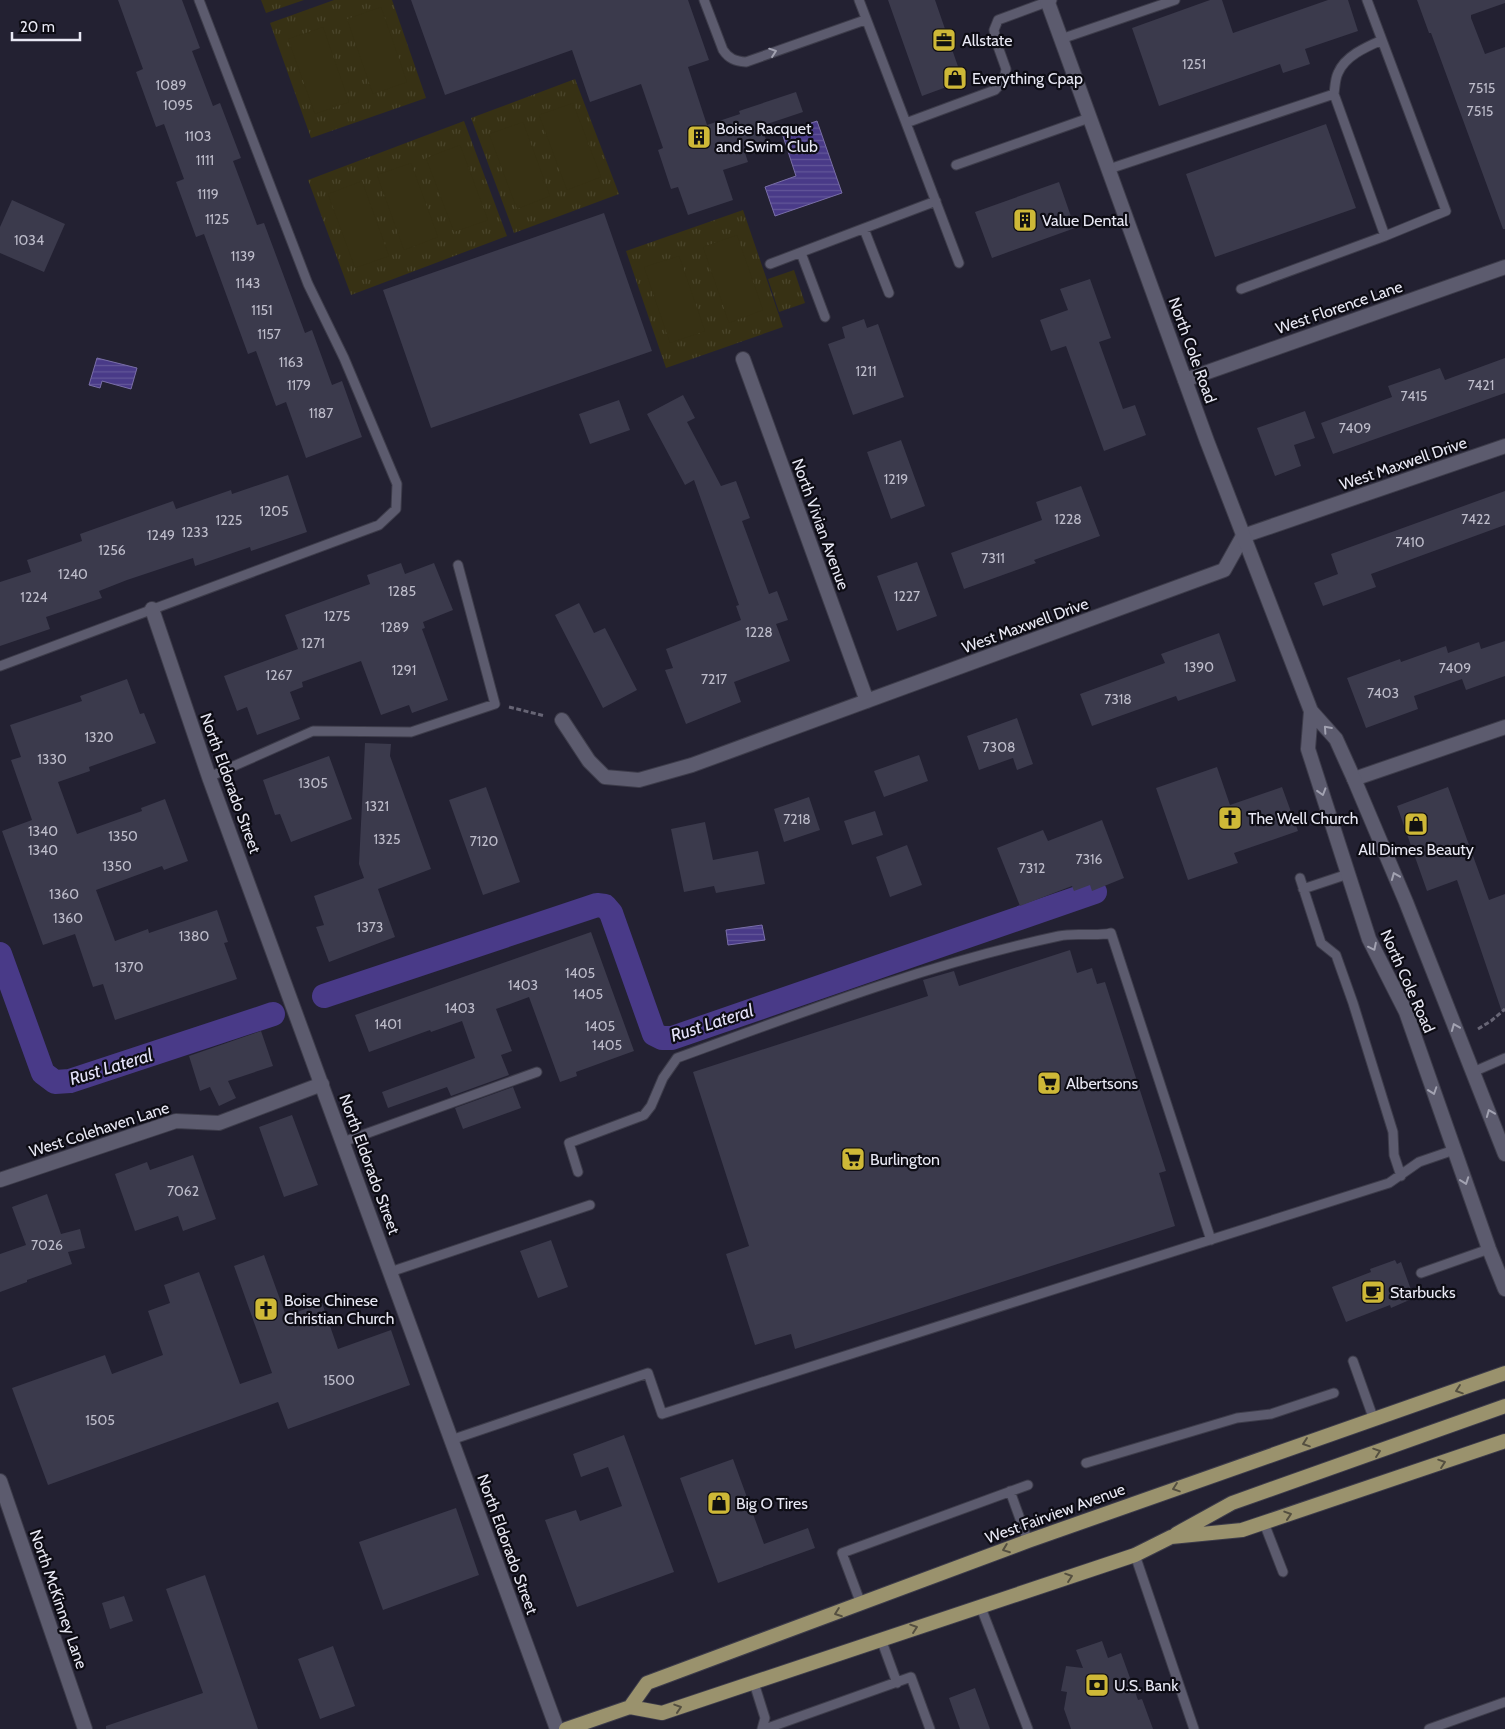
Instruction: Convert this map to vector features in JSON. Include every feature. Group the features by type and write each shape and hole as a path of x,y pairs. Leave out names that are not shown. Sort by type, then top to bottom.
{"main road":[{"name":"West Fairview Avenue","path":"630,1707 647,1683 1028,1540 1505,1373"},
{"path":"566,1729 630,1707 662,1713 980,1605 1135,1555 1232,1503 1505,1406"},
{"path":"1171,1537 1242,1530 1505,1442"}],"street":[{"name":"North Cole Road","path":"1049,1 1089,118 1184,380 1310,711 1336,739 1354,779 1403,895 1505,1154"},
{"name":"West Florence Lane","path":"1184,380 1505,267"},
{"name":"North Vivian Avenue","path":"743,359 866,701"},
{"name":"West Maxwell Drive","path":"562,720 589,761 605,777 639,780 692,765 1224,570 1243,536 1505,446"},
{"name":"North Eldorado Street","path":"152,609 209,777 557,1729"},
{"name":"North Cole Road","path":"1310,711 1308,749 1369,939 1406,1012 1489,1249 1505,1289"},
{"path":"1354,779 1505,727"},
{"name":"West Colehaven Lane","path":"0,1180 176,1121 219,1123 322,1084"},
{"name":"North McKinney Lane","path":"0,1481 86,1729"}],"lane":[{"path":"0,666 378,525 396,509 397,484 344,358 308,284 199,0"},
{"path":"704,0 723,50 727,57 737,61 746,62 865,20"},
{"path":"858,0 959,263"},
{"path":"1061,39 1174,0"},
{"path":"1241,289 1385,236 1446,211 1367,0"},
{"path":"906,123 995,90 1004,80 1006,69 994,30 998,20 1049,1"},
{"path":"1382,40 1347,60 1338,74 1334,94 1385,236"},
{"path":"1108,168 1334,94"},
{"path":"956,165 1089,118"},
{"path":"770,264 936,201"},
{"path":"864,229 889,293"},
{"path":"801,253 825,317"},
{"path":"209,777 313,731 411,732 495,704 458,565"},
{"path":"1303,889 1348,874"},
{"path":"1300,878 1321,943 1336,955 1353,1003 1393,1132 1394,1155 1401,1176"},
{"path":"578,1172 569,1143 644,1115 651,1106 663,1078 677,1058 846,996 988,953 1062,935 1100,936 1111,934 1211,1240"},
{"path":"1474,1072 1505,1058"},
{"path":"343,1142 537,1072"},
{"path":"451,1440 648,1373 662,1414 1389,1184 1419,1162 1454,1150"},
{"path":"390,1272 590,1205"},
{"path":"1421,1274 1489,1249"},
{"path":"1353,1361 1374,1420"},
{"path":"1086,1464 1237,1418 1271,1414 1334,1393"},
{"path":"861,1604 842,1553 1028,1485"},
{"path":"1010,1491 1028,1540"},
{"path":"1264,1523 1283,1572"},
{"path":"1135,1555 1194,1729"},
{"path":"980,1605 1028,1729"},
{"path":"881,1639 897,1683"},
{"path":"754,1683 765,1718 764,1729 912,1677 930,1729"},
{"path":"1430,1729 1505,1702"}],"path":[{"path":"495,704 562,720"},
{"path":"1478,1029 1492,1021 1505,1008"}],"green space":[{"path":"261,0 304,0 266,13"},
{"path":"334,0 392,0 426,98 311,138 270,23"},
{"path":"381,7 407,82 373,94 347,19"},
{"path":"323,27 349,102 315,114 288,39"},
{"path":"575,79 619,194 514,233 471,118"},
{"path":"573,103 601,177 567,190 539,115"},
{"path":"464,121 507,236 351,295 308,180"},
{"path":"523,122 550,196 517,209 489,134"},
{"path":"460,145 488,220 454,232 426,158"},
{"path":"411,163 438,237 404,250 377,175"},
{"path":"362,181 389,256 355,268 328,194"},
{"path":"743,210 783,327 666,368 626,251"},
{"path":"737,235 763,310 729,323 703,247"},
{"path":"679,256 705,331 670,343 644,267"},
{"path":"794,270 805,303 779,312 768,279"}],"shaded area":[{"path":"817,121 842,193 775,216 765,187 796,176 782,133"},
{"path":"97,358 137,368 131,389 102,381 100,388 89,385"},
{"path":"762,925 765,940 728,945 726,930"}],"building":[{"path":"118,0 182,0 200,48 192,51 213,106 220,103 241,158 233,161 257,225 264,223 305,333 312,330 332,385 342,381 362,437 306,458 286,402 276,406 256,351 248,354 204,234 196,237 176,182 184,179 164,124 156,127 136,72 143,69"},
{"path":"411,0 688,0 709,60 688,67 707,125 740,114 739,111 796,92 803,112 761,126 768,145 745,153 748,162 723,170 733,200 688,215 678,187 671,189 658,150 663,148 641,84 590,102 572,50 445,95"},
{"path":"888,0 935,0 963,81 922,96"},
{"path":"1210,0 1222,0 1233,33 1328,0 1348,0 1358,31 1305,49 1310,64 1283,73 1280,64 1159,106 1132,28"},
{"path":"1417,0 1505,0 1505,3 1471,15 1471,18 1485,54 1505,47 1505,229 1503,229 1431,33 1429,33"},
{"path":"1326,124 1356,208 1215,257 1186,174"},
{"name":"Value Dental","path":"1059,182 1075,228 992,258 975,212"},
{"path":"12,200 65,224 44,272 0,253 0,227"},
{"path":"604,213 652,351 431,428 383,290"},
{"path":"1090,279 1111,338 1099,342 1123,409 1135,405 1146,435 1104,451 1066,346 1051,351 1040,320 1068,310 1060,289"},
{"path":"864,319 867,328 878,324 904,397 853,415 828,344 845,338 842,327"},
{"path":"1505,358 1505,393 1333,454 1321,423 1392,397 1388,386 1440,368 1445,380"},
{"path":"683,395 695,418 687,422 721,486 736,481 750,518 742,521 769,594 777,591 788,620 776,624 790,661 734,682 741,702 686,724 665,670 673,668 666,649 741,620 736,606 739,605 694,480 685,485 647,414"},
{"path":"619,400 630,430 590,444 579,414"},
{"path":"1305,411 1315,438 1294,445 1301,466 1275,476 1257,428"},
{"path":"901,440 925,506 891,519 867,452"},
{"path":"288,475 307,532 251,551 250,547 195,566 193,558 127,580 99,591 102,598 46,617 50,629 0,646 0,582 31,572 27,560 82,541 80,534 173,501 176,509 231,490 232,494"},
{"path":"1081,486 1100,536 1034,560 1036,563 964,589 951,553 1042,520 1036,502"},
{"path":"1505,491 1505,525 1371,574 1376,587 1323,606 1314,583 1338,574 1331,554"},
{"path":"917,562 937,616 897,631 877,576"},
{"path":"401,563 405,574 434,563 453,610 423,622 425,628 422,629 448,700 412,713 409,705 381,715 361,661 302,682 303,687 290,692 300,719 257,735 247,707 237,711 224,676 298,649 285,615 370,584 367,575"},
{"path":"579,603 594,633 605,628 637,690 603,708 555,615"},
{"path":"1219,633 1236,681 1178,701 1176,696 1092,726 1080,694 1165,663 1161,654"},
{"path":"1505,641 1505,676 1466,690 1462,679 1414,696 1418,709 1366,728 1347,678 1400,659 1401,662 1446,646 1448,653 1479,642 1481,649"},
{"path":"127,679 140,714 144,713 156,743 89,767 90,771 58,782 77,834 142,811 141,808 165,799 188,861 164,870 162,866 96,890 115,941 148,929 149,933 217,910 228,942 224,943 237,979 115,1020 103,984 93,987 75,934 43,945 2,831 32,820 11,760 21,757 10,725 82,701 80,696"},
{"path":"1017,718 1033,764 1017,770 1013,758 979,770 967,736"},
{"path":"365,743 391,744 390,756 431,869 378,889 395,937 329,962 316,927 324,925 314,896 364,878 359,864"},
{"path":"919,755 928,781 884,797 874,771"},
{"path":"329,756 352,819 291,842 280,814 275,815 263,780"},
{"name":"The Well Church","path":"1217,767 1230,805 1282,787 1298,831 1234,853 1238,863 1188,880 1156,788"},
{"path":"486,787 520,882 483,895 449,800"},
{"path":"1448,787 1489,900 1505,894 1505,1012 1502,1012 1457,880 1427,891 1397,806"},
{"path":"809,797 820,830 784,842 774,809"},
{"path":"875,811 883,835 852,845 844,821"},
{"path":"1102,820 1124,878 1092,891 1090,885 1074,891 1072,886 1020,906 997,848 1043,830 1048,841"},
{"path":"705,822 713,860 758,851 765,884 716,893 714,886 684,892 671,829"},
{"path":"907,845 922,885 890,897 876,857"},
{"path":"591,932 634,1051 576,1072 577,1076 560,1082 529,997 496,1009 512,1051 501,1055 509,1075 451,1096 447,1087 388,1108 382,1092 475,1058 462,1021 431,1032 430,1030 369,1052 355,1015"},
{"name":"Burlington","path":"1070,950 1077,973 1092,968 1097,984 1105,982 1166,1171 1159,1173 1175,1226 795,1349 791,1334 755,1345 726,1254 749,1246 693,1072 928,996 923,980 954,971 959,986"},
{"path":"261,1031 273,1066 228,1081 236,1098 219,1106 210,1087 200,1091 189,1056"},
{"path":"513,1087 521,1108 463,1129 455,1108"},
{"path":"292,1115 318,1185 284,1197 259,1127"},
{"path":"193,1155 216,1219 183,1231 178,1216 135,1231 115,1174 147,1162 150,1170"},
{"path":"47,1194 61,1234 80,1229 85,1248 68,1252 72,1264 0,1292 0,1254 26,1245 12,1207"},
{"path":"551,1240 568,1287 538,1298 520,1251"},
{"path":"264,1255 286,1316 322,1303 338,1349 391,1330 410,1385 288,1429 278,1402 48,1485 12,1388 105,1355 112,1374 163,1355 148,1311 170,1303 164,1285 199,1272 240,1384 272,1373 234,1266"},
{"name":"Starbucks","path":"1395,1260 1397,1264 1401,1262 1414,1298 1391,1308 1390,1305 1346,1322 1332,1287 1371,1272 1370,1269"},
{"path":"624,1435 674,1572 577,1607 545,1520 576,1510 580,1521 622,1506 608,1467 581,1477 573,1454"},
{"name":"Big O Tires","path":"733,1459 764,1544 808,1528 815,1548 718,1583 680,1478"},
{"path":"456,1508 479,1575 383,1610 359,1542"},
{"path":"205,1575 258,1729 106,1729 106,1726 203,1693 166,1589"},
{"path":"124,1596 133,1621 110,1629 102,1603"},
{"name":"U.S. Bank","path":"1102,1641 1108,1658 1121,1653 1138,1700 1142,1699 1153,1729 1071,1729 1064,1709 1067,1692 1061,1691 1066,1666 1083,1668 1076,1650"},
{"path":"333,1646 355,1706 320,1719 298,1659"},
{"path":"975,1688 990,1729 960,1729 949,1698"}],"waterway":[{"name":"Rust Lateral","path":"324,996 597,905 605,906 611,913 654,1034 662,1038 672,1038 1095,892"},
{"name":"Rust Lateral","path":"0,954 43,1073 55,1082 70,1081 273,1014"}],"place":[{"name":"Allstate","path":"944,40"},
{"name":"Everything Cpap","path":"955,78"},
{"name":"Boise Racquet and Swim Club","path":"699,137"},
{"name":"Value Dental","path":"1025,220"},
{"name":"The Well Church","path":"1230,818"},
{"name":"All Dimes Beauty","path":"1416,824"},
{"name":"Albertsons","path":"1049,1083"},
{"name":"Burlington","path":"853,1159"},
{"name":"Starbucks","path":"1373,1292"},
{"name":"Boise Chinese Christian Church","path":"266,1309"},
{"name":"Big O Tires","path":"719,1503"},
{"name":"U.S. Bank","path":"1097,1685"}]}
